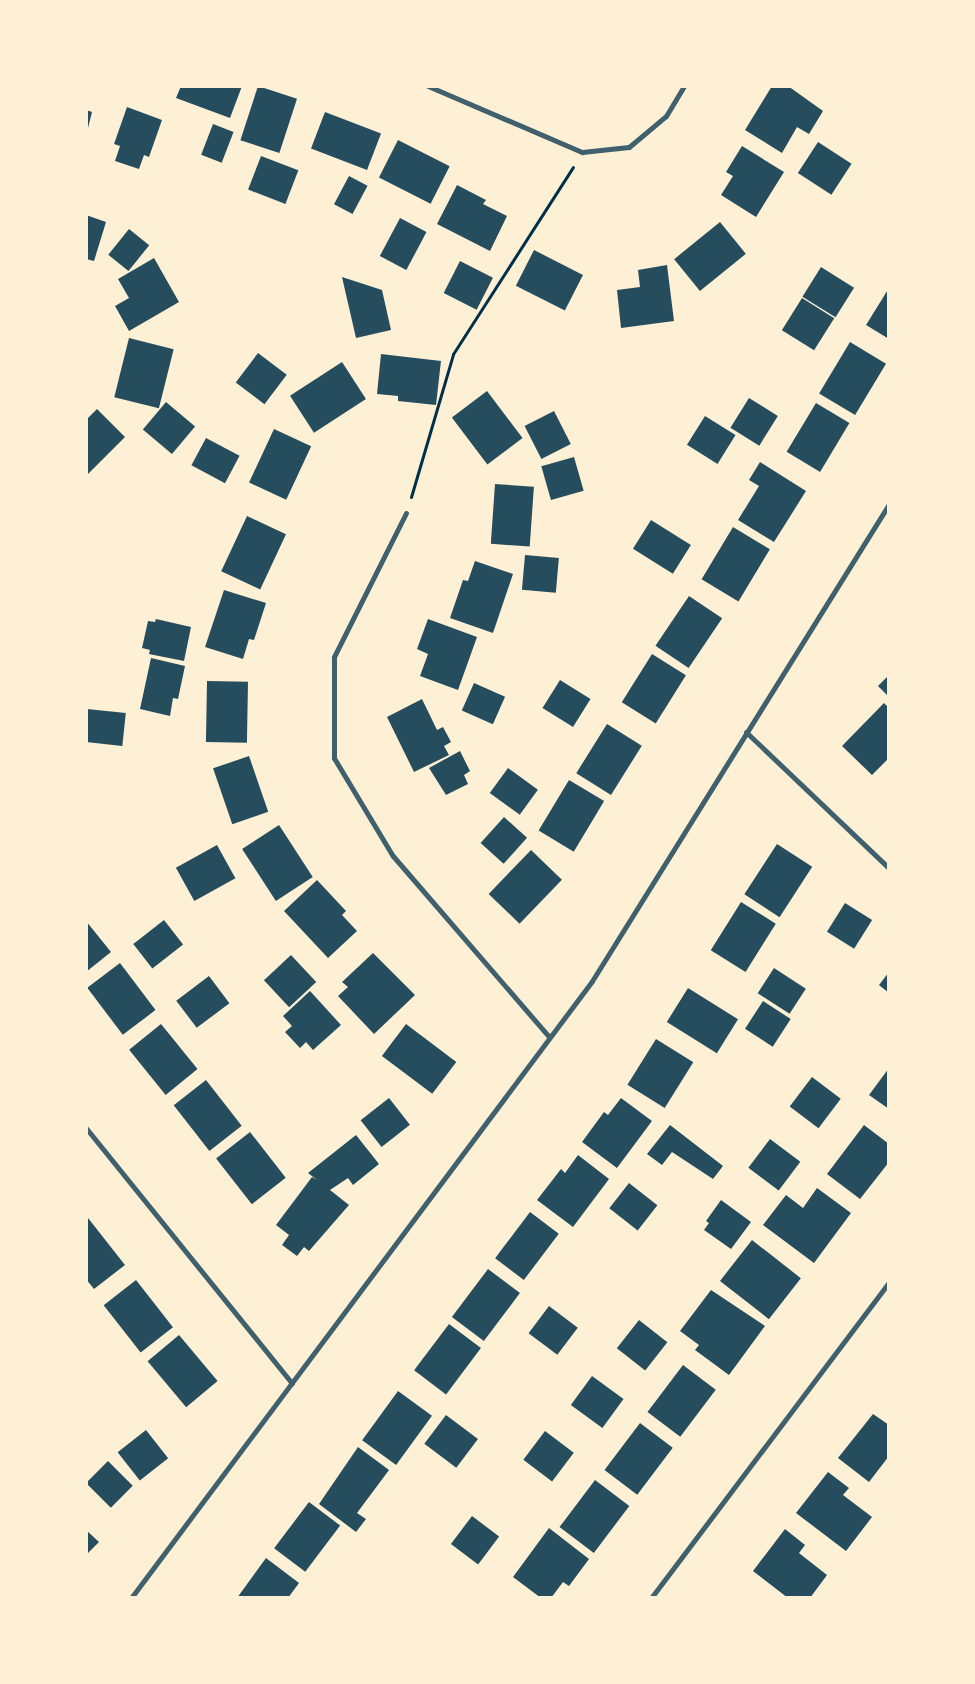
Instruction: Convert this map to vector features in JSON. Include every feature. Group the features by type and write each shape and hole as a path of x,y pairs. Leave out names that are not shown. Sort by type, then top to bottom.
{"street":[{"path":"428,86 582,152 629,147 666,116 684,86"},
{"path":"131,1598 549,1036 592,981 889,504"},
{"path":"406,514 334,657 334,758 393,856 549,1036"},
{"path":"746,732 889,868"},
{"path":"86,1128 292,1383"},
{"path":"651,1598 889,1282"}],"path":[{"path":"406,514 453,354 582,152"}],"building":[{"path":"181,86 242,86 230,118 176,98"},
{"path":"258,86 297,99 279,153 240,140"},
{"path":"772,86 788,86 823,111 809,134 797,127 782,153 745,130"},
{"path":"127,107 162,120 149,157 144,155 139,169 115,161 120,146 114,144"},
{"path":"86,110 92,112 87,132 86,132"},
{"path":"325,112 381,134 367,170 311,148"},
{"path":"213,124 234,132 222,163 201,155"},
{"path":"398,140 450,166 431,204 379,177"},
{"path":"818,142 852,164 831,195 798,173"},
{"path":"742,146 784,172 756,217 721,195 733,176 726,172"},
{"path":"261,156 298,170 285,204 248,190"},
{"path":"349,176 368,186 353,214 334,204"},
{"path":"457,185 486,200 483,204 507,216 490,251 437,224"},
{"path":"86,215 106,222 94,261 86,259"},
{"path":"400,218 426,232 406,270 380,256"},
{"path":"720,222 746,254 700,291 674,259"},
{"path":"129,229 149,245 128,271 108,255"},
{"path":"534,250 583,275 565,311 516,286"},
{"path":"154,258 179,302 129,331 115,306 129,298 118,279"},
{"path":"460,261 493,278 477,310 444,293"},
{"path":"667,265 674,321 621,328 617,290 640,287 638,270"},
{"path":"821,267 854,288 836,317 802,297"},
{"path":"342,277 382,290 391,330 356,338"},
{"path":"889,288 889,339 866,325"},
{"path":"802,298 834,318 814,350 782,330"},
{"path":"129,338 174,349 159,408 114,397"},
{"path":"850,342 886,364 855,415 819,393"},
{"path":"258,353 287,375 264,404 236,383"},
{"path":"381,354 441,361 436,405 398,401 398,396 377,394"},
{"path":"342,362 366,399 314,433 290,396"},
{"path":"487,391 523,438 487,465 452,417"},
{"path":"749,398 778,416 759,446 730,428"},
{"path":"166,402 195,426 172,454 143,430"},
{"path":"816,403 849,423 820,472 787,452"},
{"path":"97,409 125,437 86,476 86,420"},
{"path":"554,411 571,444 541,459 525,426"},
{"path":"705,416 736,435 718,464 687,445"},
{"path":"274,429 311,446 286,500 249,482"},
{"path":"206,438 240,456 225,483 191,465"},
{"path":"574,457 584,491 551,500 541,466"},
{"path":"760,462 806,491 774,542 738,520 759,486 749,480"},
{"path":"495,484 534,487 530,547 491,544"},
{"path":"247,516 286,534 260,589 221,571"},
{"path":"651,520 691,545 673,574 633,549"},
{"path":"733,527 770,549 738,601 702,579"},
{"path":"525,555 559,558 556,593 522,590"},
{"path":"475,561 513,574 493,633 450,618 463,580 468,581"},
{"path":"224,590 266,603 254,640 249,639 243,659 205,647"},
{"path":"689,596 722,618 689,668 655,646"},
{"path":"156,619 191,627 184,661 149,654 150,650 142,648 148,621 155,622"},
{"path":"428,619 477,637 458,690 420,676 428,654 417,649"},
{"path":"652,654 686,675 656,724 622,702"},
{"path":"151,658 185,666 178,699 173,698 170,716 140,709"},
{"path":"889,675 889,697 878,686"},
{"path":"560,680 591,699 573,727 543,708"},
{"path":"207,681 248,682 247,743 206,742"},
{"path":"474,683 505,697 493,724 462,710"},
{"path":"422,699 437,730 443,727 451,742 444,746 449,755 414,772 387,717"},
{"path":"884,703 889,708 889,758 872,775 842,746"},
{"path":"87,709 126,713 122,746 86,742"},
{"path":"607,724 642,746 611,795 576,773"},
{"path":"460,751 470,771 464,775 468,784 446,795 429,768"},
{"path":"249,756 268,812 232,824 213,768"},
{"path":"508,768 538,790 520,815 490,793"},
{"path":"569,780 604,801 574,852 539,831"},
{"path":"504,817 527,838 504,864 481,843"},
{"path":"279,825 313,877 276,901 242,849"},
{"path":"777,844 812,867 780,917 744,894"},
{"path":"217,845 235,878 194,901 176,868"},
{"path":"531,850 562,880 520,924 489,894"},
{"path":"317,880 346,911 342,915 357,931 328,958 284,911"},
{"path":"741,902 776,924 746,972 711,950"},
{"path":"845,903 872,920 854,949 827,932"},
{"path":"164,920 183,944 152,968 133,944"},
{"path":"86,921 111,952 86,972"},
{"path":"373,953 415,995 374,1034 338,996 348,987 342,982"},
{"path":"291,955 316,982 289,1007 264,980"},
{"path":"120,963 156,1010 123,1035 87,988"},
{"path":"774,968 806,989 790,1014 758,993"},
{"path":"889,972 889,993 879,985"},
{"path":"209,976 229,1003 197,1028 176,1001"},
{"path":"688,988 738,1019 717,1053 667,1022"},
{"path":"310,991 341,1025 313,1050 306,1042 300,1048 285,1032 292,1026 283,1016"},
{"path":"763,1001 791,1019 773,1047 745,1029"},
{"path":"161,1024 198,1069 166,1095 129,1050"},
{"path":"406,1024 456,1062 432,1094 382,1056"},
{"path":"656,1039 693,1062 665,1108 627,1085"},
{"path":"889,1068 889,1109 869,1095"},
{"path":"812,1077 841,1099 818,1128 790,1107"},
{"path":"206,1080 242,1126 209,1151 174,1105"},
{"path":"389,1098 410,1125 382,1147 361,1120"},
{"path":"621,1098 652,1121 617,1168 582,1142 604,1112 608,1115"},
{"path":"670,1125 723,1166 713,1179 672,1152 662,1165 647,1154"},
{"path":"864,1125 889,1144 889,1162 860,1199 827,1174"},
{"path":"250,1132 286,1178 252,1204 216,1158"},
{"path":"356,1135 379,1164 353,1185 348,1178 330,1190 349,1205 309,1251 304,1247 297,1256 282,1245 289,1235 276,1225 312,1177 317,1180 308,1173"},
{"path":"770,1139 800,1162 779,1191 748,1168"},
{"path":"578,1155 609,1179 573,1227 537,1200 561,1169 565,1173"},
{"path":"629,1183 657,1205 638,1230 609,1208"},
{"path":"817,1188 851,1213 814,1263 763,1225 786,1195 803,1208"},
{"path":"721,1200 751,1222 731,1249 704,1230 709,1223 706,1221"},
{"path":"530,1212 559,1234 524,1280 495,1258"},
{"path":"88,1218 125,1265 94,1289 86,1279"},
{"path":"752,1240 801,1278 769,1319 720,1281"},
{"path":"488,1269 520,1293 484,1341 452,1317"},
{"path":"136,1280 173,1327 141,1353 104,1305"},
{"path":"711,1290 765,1326 729,1375 695,1350 699,1345 680,1331"},
{"path":"549,1306 578,1328 557,1355 529,1333"},
{"path":"639,1320 667,1342 645,1371 617,1348"},
{"path":"449,1324 481,1348 446,1394 414,1370"},
{"path":"179,1335 218,1381 186,1407 148,1361"},
{"path":"683,1365 716,1390 680,1437 647,1412"},
{"path":"592,1376 624,1399 602,1428 571,1405"},
{"path":"398,1391 432,1416 396,1465 362,1440"},
{"path":"873,1414 889,1425 889,1456 869,1482 838,1458"},
{"path":"446,1415 478,1439 456,1468 424,1444"},
{"path":"640,1423 673,1448 637,1495 604,1470"},
{"path":"146,1430 168,1458 140,1481 118,1452"},
{"path":"545,1431 574,1453 552,1481 523,1460"},
{"path":"358,1447 389,1470 357,1513 366,1519 356,1532 319,1504"},
{"path":"108,1461 133,1486 111,1508 86,1483"},
{"path":"828,1472 849,1488 843,1495 872,1517 846,1551 796,1513"},
{"path":"595,1480 629,1506 594,1553 559,1527"},
{"path":"309,1502 340,1525 305,1572 274,1548"},
{"path":"472,1516 499,1536 478,1564 451,1544"},
{"path":"549,1528 589,1559 569,1586 563,1582 551,1598 541,1598 513,1577"},
{"path":"785,1529 805,1545 799,1553 827,1575 810,1598 788,1598 753,1571"},
{"path":"86,1530 99,1542 86,1555"},
{"path":"266,1558 299,1583 288,1598 237,1598"}]}
